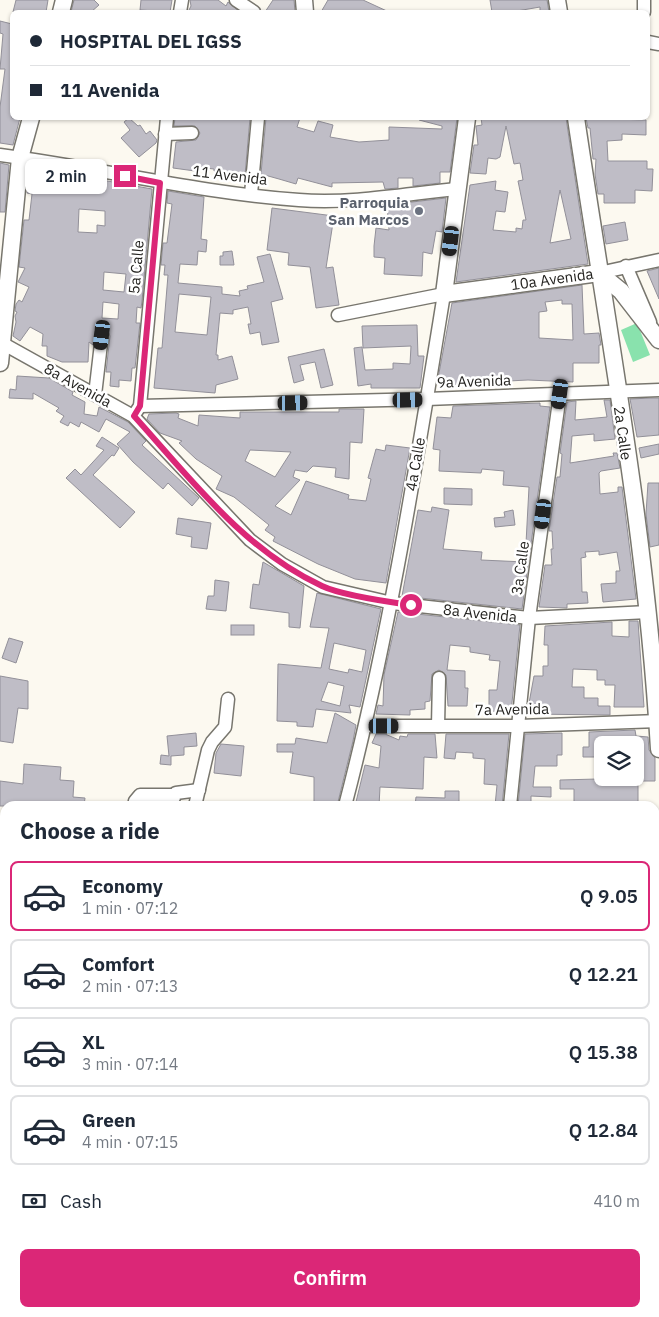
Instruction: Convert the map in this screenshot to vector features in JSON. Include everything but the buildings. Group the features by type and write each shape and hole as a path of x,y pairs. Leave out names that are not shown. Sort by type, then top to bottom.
{"main road":[{"path":"0,363 20,158 30,120"},
{"name":"4a Calle","path":"444,294 467,120"},
{"name":"2a Calle","path":"576,120 617,391 653,611 659,749"},
{"path":"599,273 621,291 656,335"},
{"name":"10a Avenida","path":"444,294 599,273"}],"street":[{"path":"236,0 251,10"},
{"name":"5a Calle","path":"137,411 168,120"},
{"path":"250,194 258,120"},
{"path":"166,134 192,133"},
{"name":"11 Avenida","path":"0,155 160,183 300,200 345,200 457,189"},
{"name":"10a Avenida","path":"599,273 659,260"},
{"path":"626,266 656,335"},
{"path":"338,315 444,294"},
{"name":"4a Calle","path":"346,801 366,726 392,603 444,294"},
{"path":"95,395 102,335"},
{"name":"8a Avenida","path":"1,342 95,395 137,411 250,540 282,564 323,587 392,603 529,618 653,611"},
{"name":"9a Avenida","path":"137,411 659,390"},
{"name":"3a Calle","path":"511,801 529,618 560,394"},
{"path":"438,726 439,678"},
{"path":"196,801 208,750 212,742 225,727 228,699"},
{"name":"7a Avenida","path":"366,726 519,726 658,721"},
{"path":"135,801 140,796 172,800 199,790"}],"green space":[{"path":"637,323 650,355 633,362 621,330"}],"place":[{"name":"Parroquia San Marcos","path":"419,211"}],"route":[{"path":"125,176 160,183 140,406 134,416 250,540 282,564 323,587 392,603 411,605"}]}
